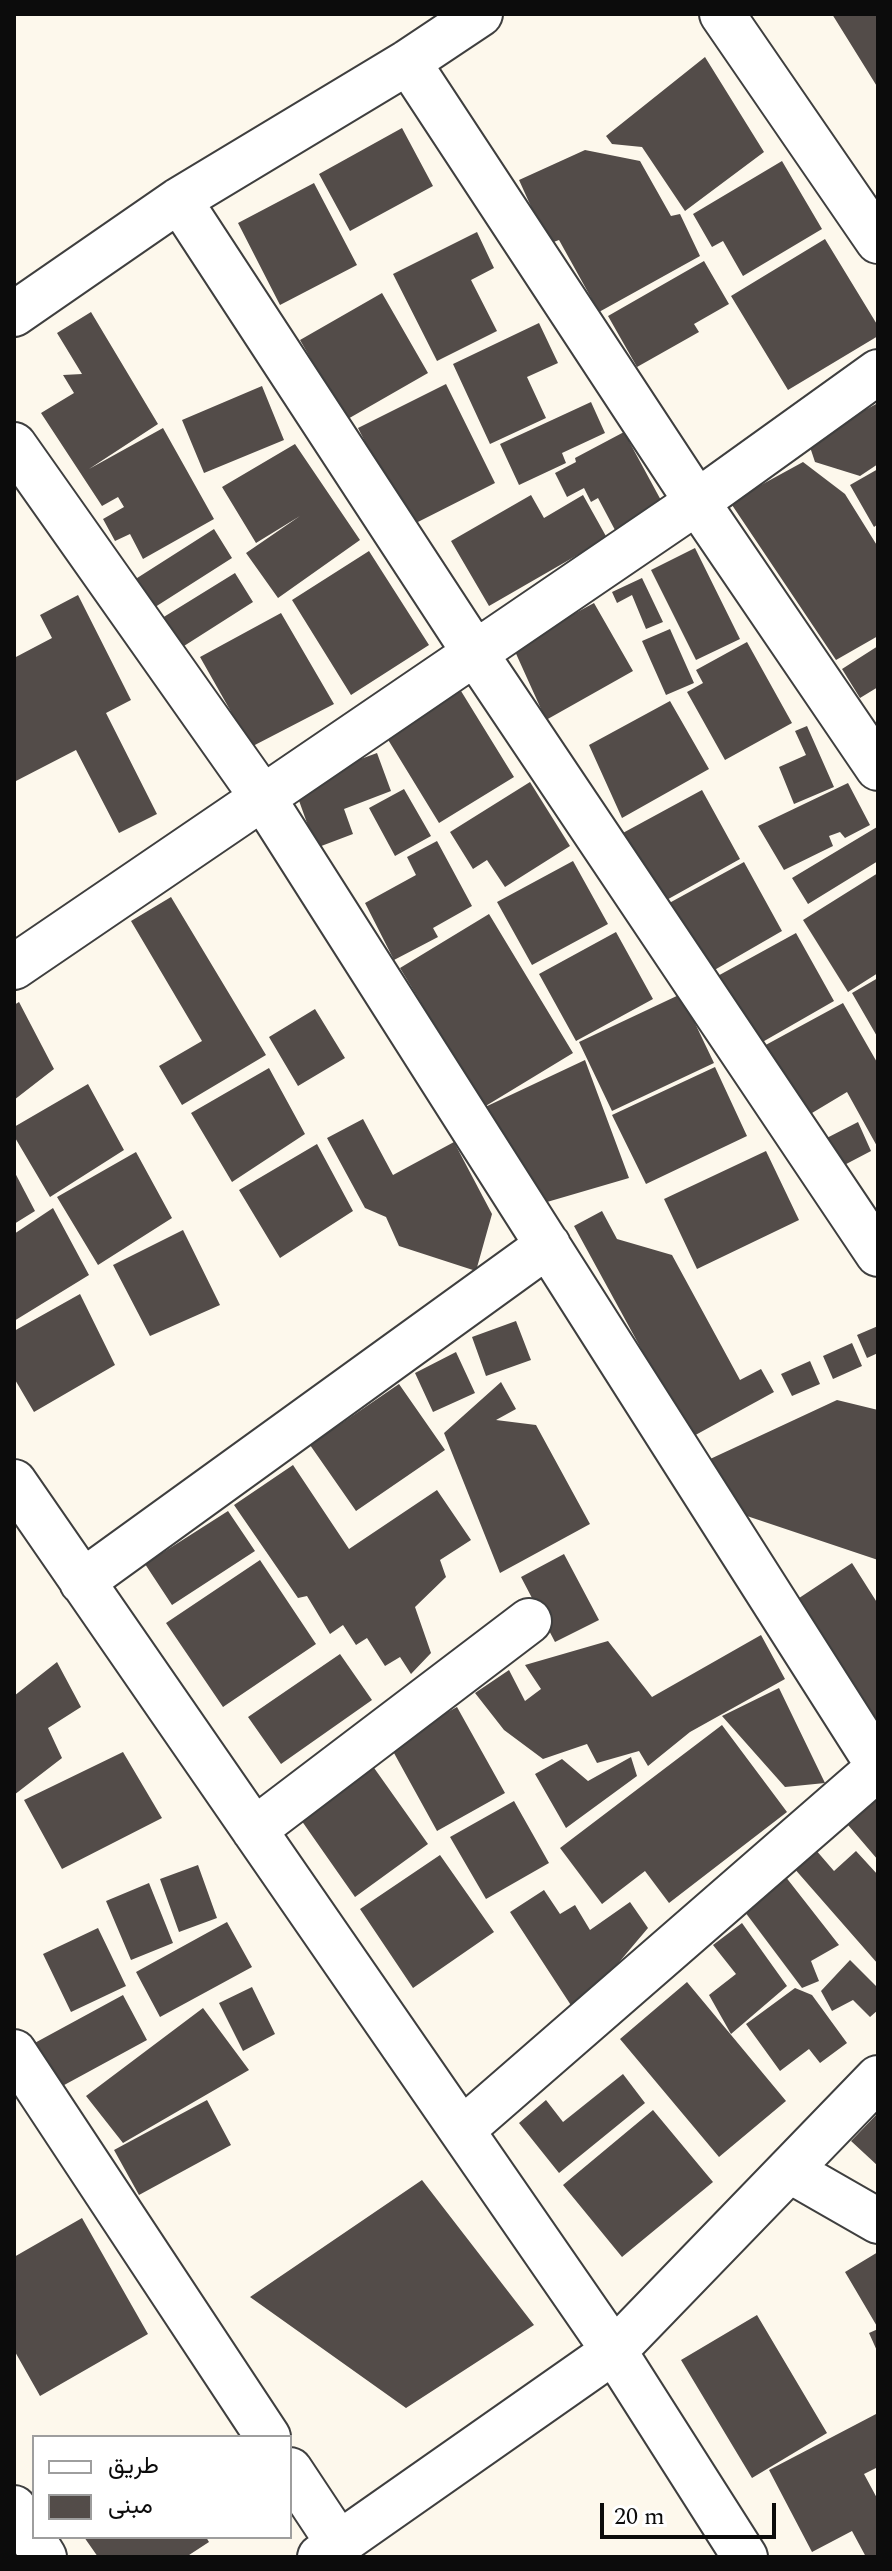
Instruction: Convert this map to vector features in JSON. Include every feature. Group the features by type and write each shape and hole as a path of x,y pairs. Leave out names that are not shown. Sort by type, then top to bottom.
{"street":[{"path":"14,314 179,200 408,62 480,14"},
{"path":"722,14 878,241"},
{"path":"408,62 697,502 878,768"},
{"path":"179,200 475,653 878,1254"},
{"path":"14,967 697,502 878,372"},
{"path":"14,445 263,798 878,1767 462,2130"},
{"path":"82,1582 548,1245"},
{"path":"14,1482 614,2351 745,2557"},
{"path":"254,1830 529,1621"},
{"path":"14,2052 267,2435"},
{"path":"292,2474 330,2550 614,2351 878,2078"},
{"path":"789,2170 878,2221"},
{"path":"14,2508 32,2537"},
{"path":"33,2539 44,2557"}],"building":[{"path":"832,14 878,14 878,88"},
{"path":"705,57 764,152 685,211 642,147 612,144 606,136"},
{"path":"402,128 433,186 350,231 319,174"},
{"path":"585,150 640,161 671,216 680,214 700,256 599,312 559,240 548,244 519,180"},
{"path":"782,161 822,229 743,276 723,241 712,247 693,214"},
{"path":"314,183 357,265 280,305 238,223"},
{"path":"477,232 494,268 471,280 497,331 437,361 393,274"},
{"path":"825,239 878,326 878,336 788,390 731,296"},
{"path":"704,261 729,304 694,324 699,332 637,367 608,316"},
{"path":"382,293 428,373 346,420 300,340"},
{"path":"91,312 158,424 89,469 163,428 214,519 143,559 130,534 115,541 103,519 124,507 118,497 102,506 41,413 74,393 63,375 82,374 57,333"},
{"path":"539,323 558,363 527,377 546,418 490,444 453,364"},
{"path":"446,384 495,483 408,527 358,428"},
{"path":"262,386 284,440 204,473 182,420"},
{"path":"591,402 605,433 562,453 566,463 519,485 500,444"},
{"path":"878,403 878,464 860,476 815,462 808,441"},
{"path":"624,432 663,504 615,530 598,498 591,502 584,488 567,497 555,473 576,462 575,458"},
{"path":"295,444 360,540 278,598 246,553 300,516 256,543 222,487"},
{"path":"803,462 845,494 878,547 878,636 836,660 730,502"},
{"path":"878,469 878,524 874,527 850,485"},
{"path":"531,495 544,518 583,495 607,538 489,606 451,541"},
{"path":"214,529 232,558 152,609 134,580"},
{"path":"695,548 740,639 696,660 651,570"},
{"path":"369,551 429,645 351,695 292,600"},
{"path":"235,573 253,602 173,653 154,623"},
{"path":"642,578 663,622 646,629 632,595 617,603 612,592"},
{"path":"78,595 131,700 106,713 157,814 119,833 76,750 14,782 14,658 52,638 40,615"},
{"path":"594,603 633,671 546,720 513,647"},
{"path":"281,613 334,704 251,747 200,657"},
{"path":"670,629 694,683 666,695 642,641"},
{"path":"747,642 792,723 725,760 687,692 703,683 696,670"},
{"path":"878,646 878,687 860,698 842,669"},
{"path":"461,691 514,777 439,823 387,738"},
{"path":"670,701 709,769 622,818 589,745"},
{"path":"807,726 834,787 794,804 779,767 806,755 795,731"},
{"path":"377,753 391,791 344,809 353,834 316,848 293,784"},
{"path":"530,782 570,846 505,887 487,860 473,869 450,832"},
{"path":"848,783 870,825 845,838 840,832 829,836 833,846 784,870 758,826"},
{"path":"404,789 431,836 395,856 369,808"},
{"path":"702,790 740,859 654,907 621,834"},
{"path":"877,827 878,861 808,904 792,878"},
{"path":"437,841 472,906 433,928 438,937 394,960 365,903 416,875 407,857"},
{"path":"573,861 608,924 532,965 497,902"},
{"path":"744,862 782,931 704,976 662,907"},
{"path":"878,873 878,973 848,992 803,920"},
{"path":"171,897 266,1055 182,1105 159,1066 202,1041 131,921"},
{"path":"489,914 573,1053 484,1107 400,968"},
{"path":"616,932 653,999 576,1041 539,974"},
{"path":"796,933 834,1001 752,1048 714,978"},
{"path":"878,978 878,1038 852,993"},
{"path":"681,994 714,1063 612,1111 579,1042"},
{"path":"19,1002 54,1069 14,1100 14,1005"},
{"path":"843,1003 878,1064 878,1148 847,1092 802,1119 762,1047"},
{"path":"315,1009 345,1058 298,1086 269,1037"},
{"path":"585,1060 629,1178 547,1202 483,1108"},
{"path":"715,1067 747,1136 646,1184 612,1115"},
{"path":"269,1068 305,1134 232,1182 191,1113"},
{"path":"88,1084 124,1150 50,1197 14,1136 14,1127"},
{"path":"363,1119 393,1175 454,1142 492,1214 476,1271 399,1246 386,1217 365,1208 327,1138"},
{"path":"858,1122 871,1151 831,1172 817,1143"},
{"path":"317,1144 353,1211 280,1258 239,1190"},
{"path":"766,1151 799,1220 697,1269 664,1199"},
{"path":"136,1152 172,1218 98,1265 57,1197"},
{"path":"14,1171 35,1211 14,1224"},
{"path":"53,1208 89,1275 14,1321 14,1234"},
{"path":"602,1211 617,1239 672,1255 740,1380 761,1369 774,1392 690,1438 574,1226"},
{"path":"183,1230 220,1305 150,1336 113,1265"},
{"path":"80,1294 115,1365 34,1412 14,1378 14,1331"},
{"path":"516,1321 531,1360 486,1376 472,1337"},
{"path":"878,1326 878,1353 867,1358 857,1335"},
{"path":"852,1343 862,1366 833,1379 823,1356"},
{"path":"456,1352 475,1393 433,1412 415,1373"},
{"path":"810,1361 820,1384 792,1396 781,1374"},
{"path":"501,1382 516,1409 496,1420 536,1425 590,1524 500,1573 444,1433"},
{"path":"399,1384 445,1450 356,1511 310,1445"},
{"path":"837,1400 878,1410 878,1560 732,1511 708,1460"},
{"path":"293,1465 349,1549 437,1490 471,1540 440,1560 446,1577 415,1607 431,1653 411,1674 400,1657 385,1666 367,1638 356,1645 343,1625 330,1634 307,1596 298,1598 234,1505"},
{"path":"228,1511 255,1551 172,1605 145,1564"},
{"path":"564,1554 599,1620 555,1642 521,1577"},
{"path":"260,1560 316,1644 223,1707 166,1623"},
{"path":"852,1563 878,1604 878,1720 861,1731 781,1610"},
{"path":"761,1635 785,1679 690,1732 648,1766 639,1751 597,1763 587,1744 543,1759 504,1730 475,1693 509,1670 525,1701 541,1689 525,1665 608,1641 652,1697"},
{"path":"340,1654 372,1700 281,1764 248,1717"},
{"path":"57,1662 81,1707 48,1728 62,1758 14,1795 14,1696"},
{"path":"779,1688 825,1783 785,1787 722,1716"},
{"path":"457,1707 505,1793 437,1831 389,1744"},
{"path":"722,1725 787,1812 669,1903 645,1871 602,1904 560,1848"},
{"path":"123,1752 162,1818 62,1869 24,1800"},
{"path":"631,1757 637,1776 566,1828 535,1774 562,1759 588,1781"},
{"path":"372,1765 428,1844 355,1897 299,1817"},
{"path":"878,1799 878,1860 848,1825"},
{"path":"514,1801 549,1863 486,1899 450,1837"},
{"path":"815,1849 834,1871 856,1851 878,1875 878,1964 793,1867"},
{"path":"440,1855 494,1932 413,1988 360,1909"},
{"path":"198,1865 217,1918 179,1932 160,1879"},
{"path":"785,1876 839,1945 811,1961 819,1981 802,1988 745,1912"},
{"path":"149,1883 173,1943 131,1960 106,1901"},
{"path":"544,1890 560,1914 575,1905 590,1930 630,1902 648,1928 576,2013 510,1912"},
{"path":"227,1922 252,1967 160,2017 136,1972"},
{"path":"742,1923 787,1986 731,2034 709,1995 736,1974 713,1945"},
{"path":"98,1928 126,1986 71,2012 43,1954"},
{"path":"850,1960 878,1988 878,2010 870,2017 853,2000 832,2011 821,1991"},
{"path":"687,1982 786,2101 719,2157 620,2039"},
{"path":"252,1987 275,2034 243,2051 219,2003"},
{"path":"795,1988 812,1995 847,2043 820,2063 809,2049 780,2071 746,2024"},
{"path":"123,1995 147,2040 55,2090 31,2045"},
{"path":"203,2008 249,2070 123,2143 86,2096"},
{"path":"623,2074 645,2103 559,2173 519,2123 546,2100 563,2122"},
{"path":"207,2100 231,2145 139,2195 114,2150"},
{"path":"653,2110 713,2182 622,2257 563,2185"},
{"path":"878,2113 878,2166 851,2141"},
{"path":"422,2180 534,2325 406,2408 250,2297"},
{"path":"82,2218 148,2334 40,2396 14,2350 14,2257"},
{"path":"878,2252 878,2328 845,2272"},
{"path":"757,2315 827,2433 752,2478 681,2360"},
{"path":"878,2329 878,2353 869,2333"},
{"path":"878,2413 878,2467 864,2474 878,2500 878,2557 866,2557 852,2531 812,2552 769,2470"},
{"path":"85,2539 207,2539 209,2542 186,2557 98,2557"}]}
